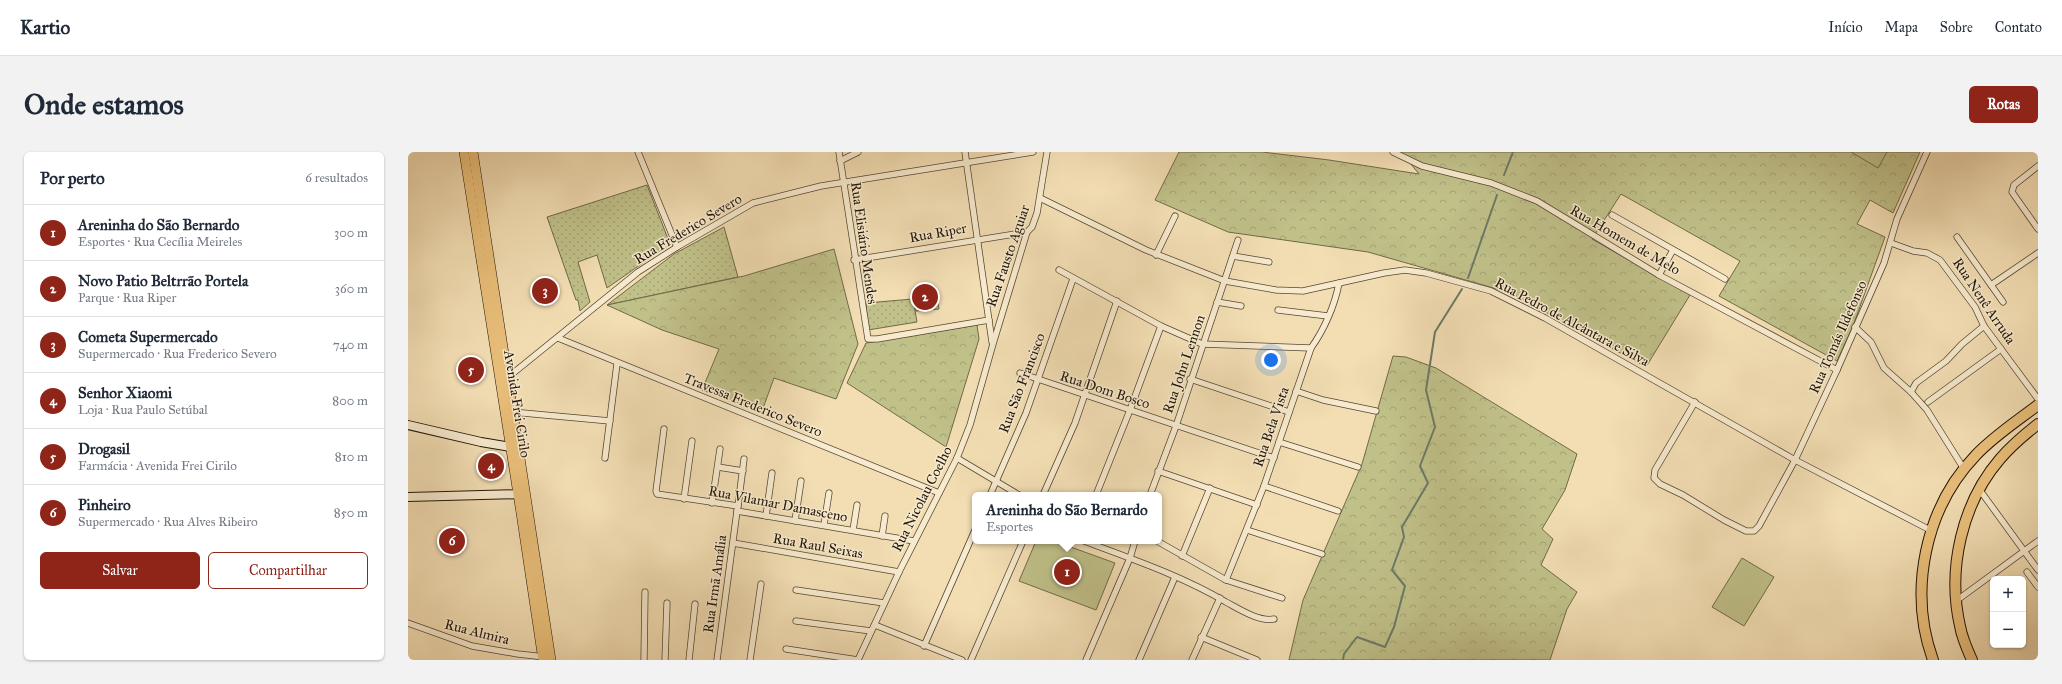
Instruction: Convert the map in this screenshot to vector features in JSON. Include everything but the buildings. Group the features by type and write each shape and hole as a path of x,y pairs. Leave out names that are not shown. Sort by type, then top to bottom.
{"highway":[{"path":"1933,660 1924,630 1921,589 1924,561 1932,531 1945,499 1964,469 1976,455 1995,438 2038,405"},
{"path":"1972,660 1960,626 1956,601 1955,583 1960,541 1967,516 1979,489 1999,460 2012,446 2038,424"}],"main road":[{"name":"Avenida Frei Cirilo","path":"464,152 551,660"},
{"name":"Avenida Frei Cirilo","path":"472,152 503,380 512,412 514,448"},
{"name":"Avenida Frei Cirilo","path":"522,494 542,658"}],"street":[{"path":"638,152 677,247"},
{"name":"Rua Elisiário Mendes","path":"839,152 854,260 867,338 877,339 989,320"},
{"path":"840,161 858,152"},
{"path":"965,152 979,239 993,344"},
{"name":"Rua Frederico Severo","path":"503,380 558,338 632,277 677,247 753,203 790,193 843,182 1032,152"},
{"name":"Rua Fausto Aguiar","path":"993,344 1027,232 1034,222 1040,198 1047,152"},
{"name":"Rua Homem de Melo","path":"1394,152 1422,166 1491,183 1522,194 1659,274 1837,370"},
{"name":"Rua Tomás Ildefonso","path":"1695,402 1655,470 1654,478 1660,484 1683,495 1742,529 1754,531 1759,526 1795,460 1837,370 1884,263 1891,243 1891,235 1897,219 1926,152"},
{"path":"2038,166 2014,185 2012,195 2038,229"},
{"name":"Rua Pedro de Alcântara e Silva","path":"1040,198 1156,255 1225,281 1293,292 1405,270 1426,273 1479,287 1505,297 1695,402 1795,460 1915,524 1932,531"},
{"path":"1612,215 1725,279"},
{"path":"1156,255 1175,216"},
{"name":"Rua Riper","path":"854,260 1027,232"},
{"path":"1957,237 2003,302"},
{"name":"Rua John Lennon","path":"1151,492 1176,426 1190,379 1238,240"},
{"name":"Rua Nenê Arruda","path":"1891,243 1913,251 1927,253 1940,260 1975,307 1984,326 2038,399"},
{"path":"1659,274 1673,250"},
{"path":"1991,285 2038,253"},
{"path":"1233,256 1269,262"},
{"path":"1059,270 1161,326 1202,344 1311,348"},
{"name":"Rua São Francisco","path":"991,492 1038,380 1073,279"},
{"name":"Rua Bela Vista","path":"1226,580 1264,486 1311,348 1318,338 1328,316 1337,294 1339,283"},
{"path":"1044,492 1085,395 1116,301"},
{"path":"1217,302 1241,306"},
{"path":"1278,310 1328,316"},
{"path":"1097,492 1161,326"},
{"path":"1911,392 1916,383 1946,361 1962,344 1984,326"},
{"path":"1855,327 1871,342 1884,368 1911,392 1927,410 1964,469"},
{"name":"Travessa Frederico Severo","path":"558,338 618,364 939,493"},
{"name":"Rua Nicolau Coelho","path":"858,660 914,541 957,458 972,418 993,344"},
{"path":"1928,402 2001,349"},
{"path":"605,458 618,364"},
{"name":"Rua Dom Bosco","path":"1020,373 1274,458"},
{"path":"1190,379 1289,412"},
{"path":"1296,391 1323,400 1376,411"},
{"path":"512,412 610,420"},
{"path":"408,425 514,448"},
{"name":"Rua Vilamar Damasceno","path":"664,429 656,494 712,502 766,516 914,541"},
{"path":"684,499 692,441"},
{"path":"1279,442 1358,467"},
{"path":"712,502 720,449"},
{"path":"957,458 1014,492"},
{"name":"Rua Irmã Amália","path":"717,660 744,459"},
{"path":"718,467 743,471"},
{"path":"1158,471 1256,505"},
{"path":"766,516 772,473"},
{"path":"795,521 801,481"},
{"path":"1264,486 1338,511"},
{"path":"1182,556 1210,488"},
{"path":"1979,489 2038,570"},
{"path":"824,525 829,493"},
{"path":"408,497 522,494"},
{"path":"853,530 857,505"},
{"path":"882,536 885,516"},
{"path":"1247,530 1322,554"},
{"path":"924,646 972,537"},
{"path":"1956,601 2038,541"},
{"name":"Rua Raul Seixas","path":"733,543 899,572"},
{"path":"971,660 1022,544"},
{"path":"1092,544 1175,577 1220,598 1242,611 1268,620 1274,619"},
{"path":"1086,660 1130,558 1134,544"},
{"path":"1162,544 1226,580 1282,598"},
{"path":"2027,572 2038,587"},
{"path":"1138,660 1175,577"},
{"path":"750,660 761,584"},
{"path":"796,590 884,603"},
{"path":"644,660 645,592"},
{"path":"1192,660 1220,598"},
{"path":"665,660 667,603"},
{"path":"689,660 694,604"},
{"path":"796,621 871,632"},
{"name":"Rua Almira","path":"408,623 472,646 542,658"},
{"path":"875,625 962,660"},
{"path":"1202,637 1257,660"},
{"path":"786,649 858,660"},
{"path":"542,658 551,660"}],"green space":[{"path":"1179,152 1262,152 1329,160 1419,174 1401,152 1920,152 1893,213 1870,200 1857,224 1885,237 1853,326 1837,361 1719,296 1740,261 1621,194 1592,239 1690,295 1646,367 1511,293 1368,252 1228,232 1155,200"},
{"path":"1851,152 1887,152 1878,168"},
{"path":"647,185 670,244 607,288 597,255 578,262 590,302 580,311 578,300 576,300 547,217"},
{"path":"724,227 738,277 607,305 674,254"},
{"path":"834,249 858,344 836,399 774,378 762,411 702,390 719,349 662,330 607,305 744,276"},
{"path":"935,286 939,309 916,311 913,289"},
{"path":"913,299 917,322 868,330 866,303"},
{"path":"977,325 979,339 946,447 847,383 866,343"},
{"path":"1393,356 1406,357 1436,368 1577,454 1565,490 1542,529 1553,539 1541,565 1577,592 1567,609 1550,660 1289,660 1303,600 1362,464"},
{"path":"1035,544 1062,544 1115,563 1096,610 1019,581"},
{"path":"1742,558 1774,577 1744,626 1712,607"}],"waterway":[{"path":"1504,175 1513,152"},
{"path":"1468,278 1497,195"},
{"path":"1343,660 1344,654 1357,637 1385,647 1394,627 1405,586 1392,570 1404,537 1402,527 1428,483 1420,466 1435,427 1426,390 1435,332 1462,289"}],"place":[{"name":"Cometa Supermercado","path":"545,291"},
{"name":"Novo Patio Beltrrão Portela","path":"925,297"},
{"name":"Drogasil","path":"471,370"},
{"name":"Senhor Xiaomi","path":"491,466"},
{"name":"Pinheiro","path":"452,541"},
{"name":"Areninha do São Bernardo","path":"1067,572"}]}
